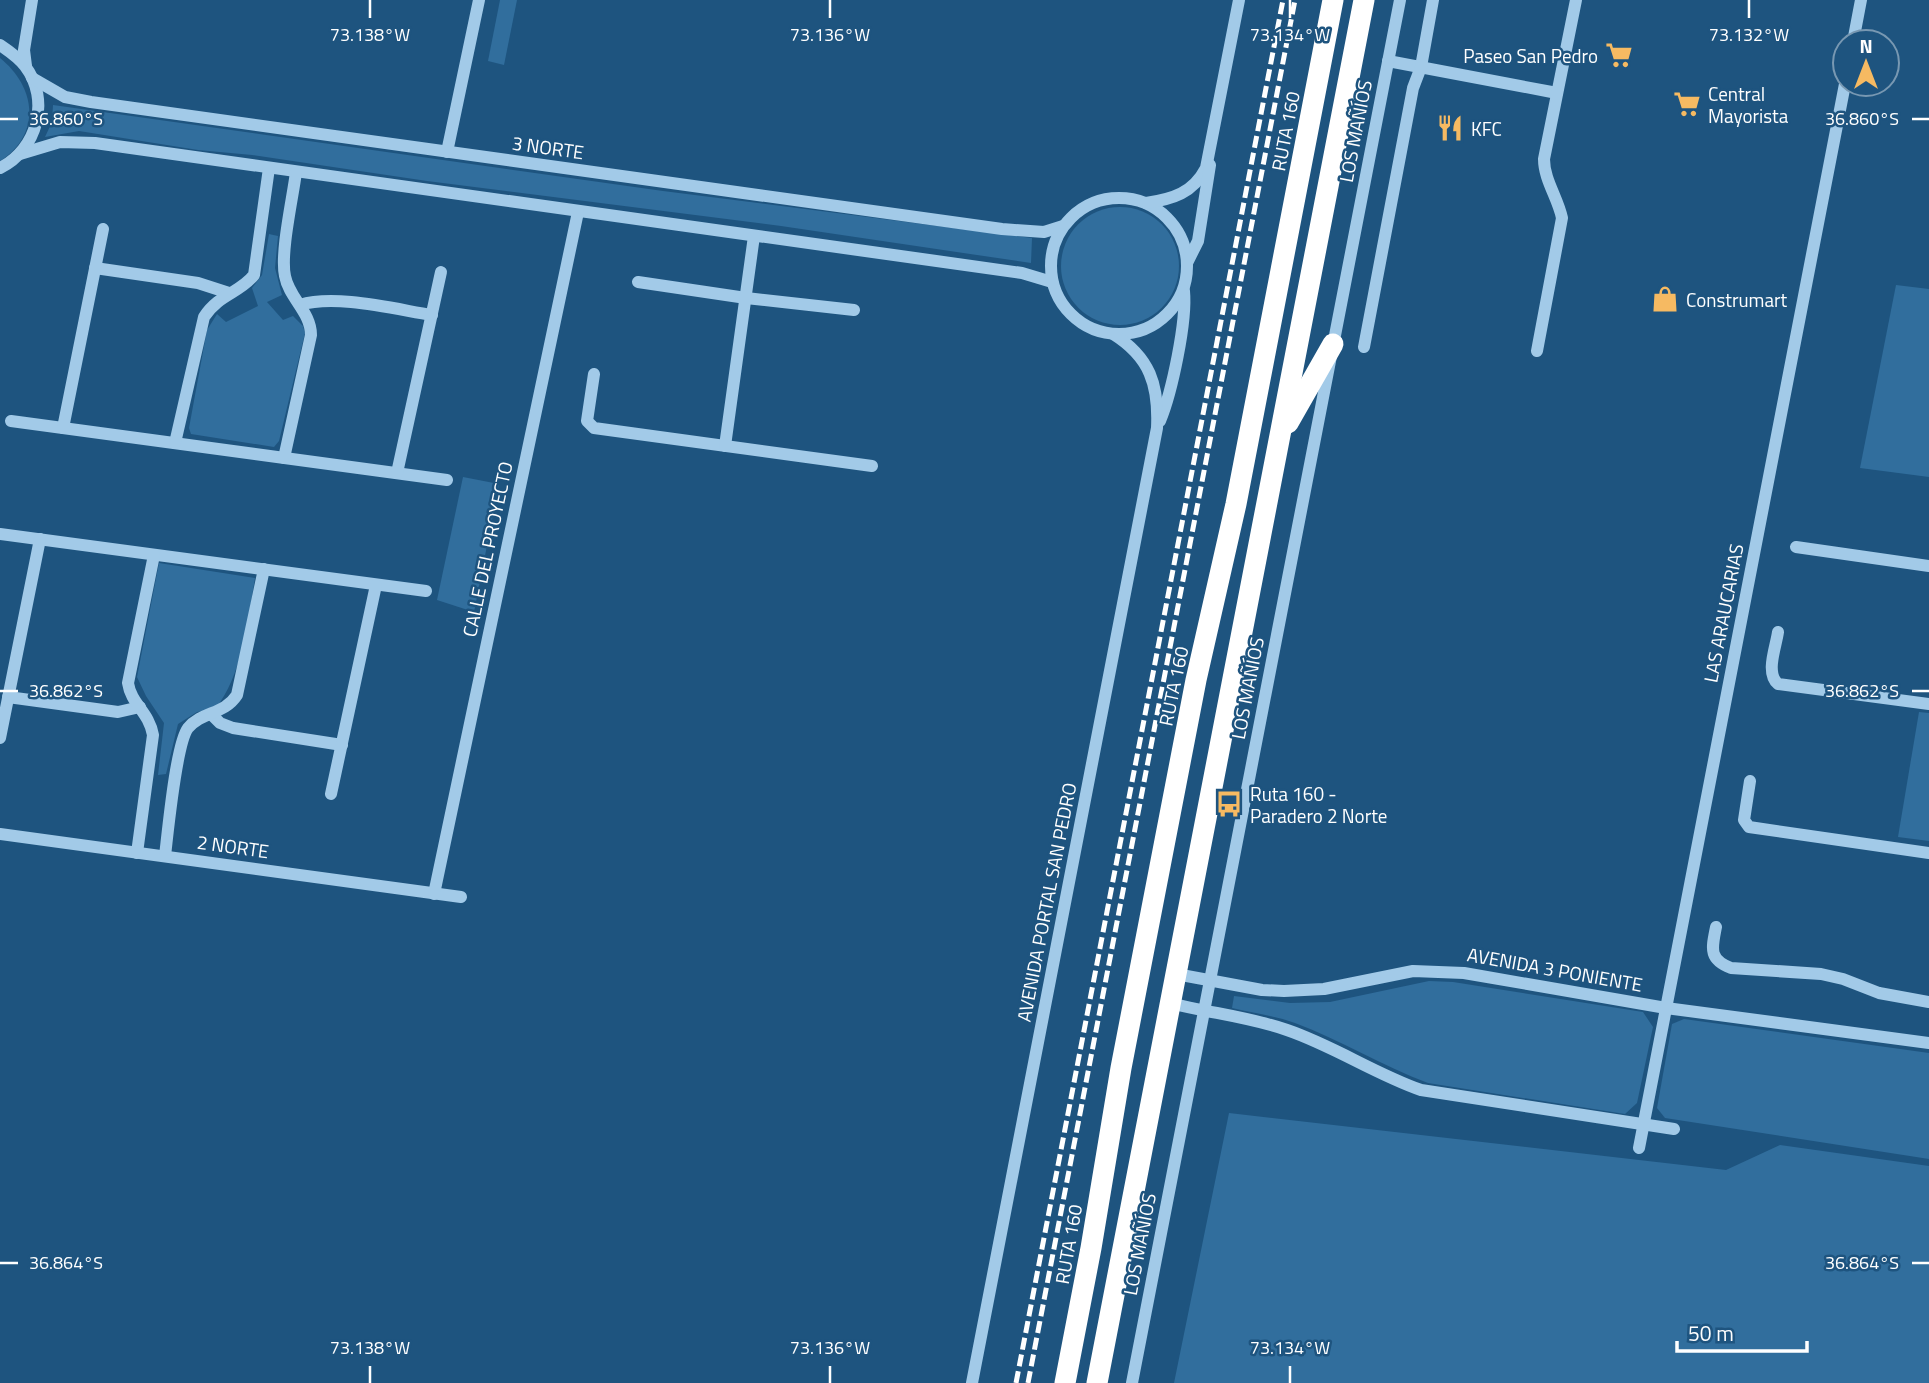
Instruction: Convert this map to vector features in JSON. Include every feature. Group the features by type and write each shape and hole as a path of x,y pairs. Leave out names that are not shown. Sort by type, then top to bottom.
{"highway":[{"name":"RUTA 160","path":"1065,1383 1196,680 1241,477 1333,0"},
{"path":"1097,1383 1364,0"},
{"path":"1279,440 1333,344"},
{"path":"1138,983 1175,974"},
{"path":"1138,983 1154,996 1170,1003"}],"street":[{"path":"20,154 33,135 39,112 39,100 24,50 32,0"},
{"path":"447,152 479,0"},
{"path":"1145,203 1168,200 1187,191 1202,177 1209,158 1239,0"},
{"name":"LOS MAÑÍOS","path":"1132,1383 1400,0"},
{"path":"1364,347 1412,88 1421,67 1433,0"},
{"path":"1537,351 1562,218 1544,168 1576,0"},
{"path":"1856,28 1861,0"},
{"name":"3 NORTE","path":"0,45 58,94 78,100 1002,229 1044,232 1063,226 1073,215 1100,200 1130,199 1145,203 1167,217 1186,250 1188,263 1184,287 1168,313 1143,330 1113,334"},
{"path":"1388,61 1557,93"},
{"name":"LAS ARAUCARIAS","path":"1639,1148 1842,98"},
{"path":"0,169 20,154 46,145 78,141 1022,273 1052,282"},
{"path":"1188,263 1198,241 1210,175 1209,158"},
{"path":"175,443 201,325 215,302 249,281 257,266 269,168"},
{"path":"284,458 311,335 310,323 288,285 284,268 296,172"},
{"name":"CALLE DEL PROYECTO","path":"435,894 578,212"},
{"path":"1063,226 1052,253 1052,282 1064,307 1074,318 1099,331 1113,334"},
{"path":"62,428 103,229"},
{"path":"724,446 754,236"},
{"path":"95,268 198,283 229,293"},
{"path":"397,473 441,272"},
{"path":"638,282 854,310"},
{"name":"AVENIDA PORTAL SAN PEDRO","path":"972,1383 1157,428 1168,398 1184,312 1184,287"},
{"path":"300,305 331,300 432,314"},
{"name":"AVENIDA PORTAL SAN PEDRO","path":"1113,334 1135,351 1149,370 1156,395 1157,428"},
{"path":"594,374 587,421 591,427 872,466"},
{"path":"11,421 447,480"},
{"path":"0,534 426,591"},
{"path":"0,738 40,539"},
{"path":"1796,547 1929,566"},
{"path":"137,853 153,735 150,721 131,695 128,683 153,555"},
{"path":"164,856 181,743 192,724 228,706 237,695 264,569"},
{"path":"331,794 376,585"},
{"path":"1779,632 1771,671 1772,679 1778,684 1929,705"},
{"path":"8,697 118,712 140,707"},
{"path":"211,714 220,723 233,728 342,744"},
{"path":"1750,781 1744,820 1749,827 1929,853"},
{"name":"2 NORTE","path":"0,834 461,897"},
{"path":"1716,927 1714,957 1731,968 1821,974 1879,993 1929,1002"},
{"name":"AVENIDA 3 PONIENTE","path":"1175,974 1262,990 1307,990 1342,986 1395,973 1464,973 1666,1008 1929,1043"},
{"path":"1170,1003 1289,1031 1421,1090 1674,1129"}],"shaded area":[{"path":"500,0 517,0 504,65 488,61"},
{"path":"0,58 21,83 29,110 23,138 14,150 0,161"},
{"path":"53,105 663,191 1032,238 1031,263 781,226 198,150 79,131 45,137 52,122"},
{"path":"1120,207 1143,211 1162,224 1175,243 1179,266 1175,289 1162,308 1143,321 1120,325 1097,321 1078,308 1065,289 1061,266 1065,243 1078,224 1097,211"},
{"path":"269,234 278,236 275,268 282,295 267,302 283,320 293,316 303,326 305,333 279,441 274,447 191,434 189,428 207,330 217,314 226,322 258,306 252,288 262,275"},
{"path":"1896,285 1929,289 1929,477 1860,468"},
{"path":"463,477 499,484 474,612 437,600"},
{"path":"159,563 255,578 243,647 232,681 215,709 197,712 178,724 166,774 158,775 164,723 137,677"},
{"path":"1919,712 1929,713 1929,841 1898,837"},
{"path":"1429,981 1453,982 1643,1012 1653,1027 1637,1103 1625,1114 1428,1083 1295,1023 1232,1008 1234,996 1290,1003 1330,1002"},
{"path":"1684,1019 1929,1053 1929,1159 1665,1118 1657,1108 1672,1024"},
{"path":"1229,1113 1726,1170 1780,1145 1929,1166 1929,1383 1174,1383"}],"railway":[{"path":"1016,1383 1283,0"},
{"path":"1028,1383 1295,0"}],"place":[{"name":"Paseo San Pedro","path":"1619,55"},
{"name":"Central Mayorista","path":"1687,104"},
{"name":"KFC","path":"1450,128"},
{"name":"Construmart","path":"1665,299"},
{"name":"Ruta 160 - Paradero 2 Norte","path":"1229,804"}]}
